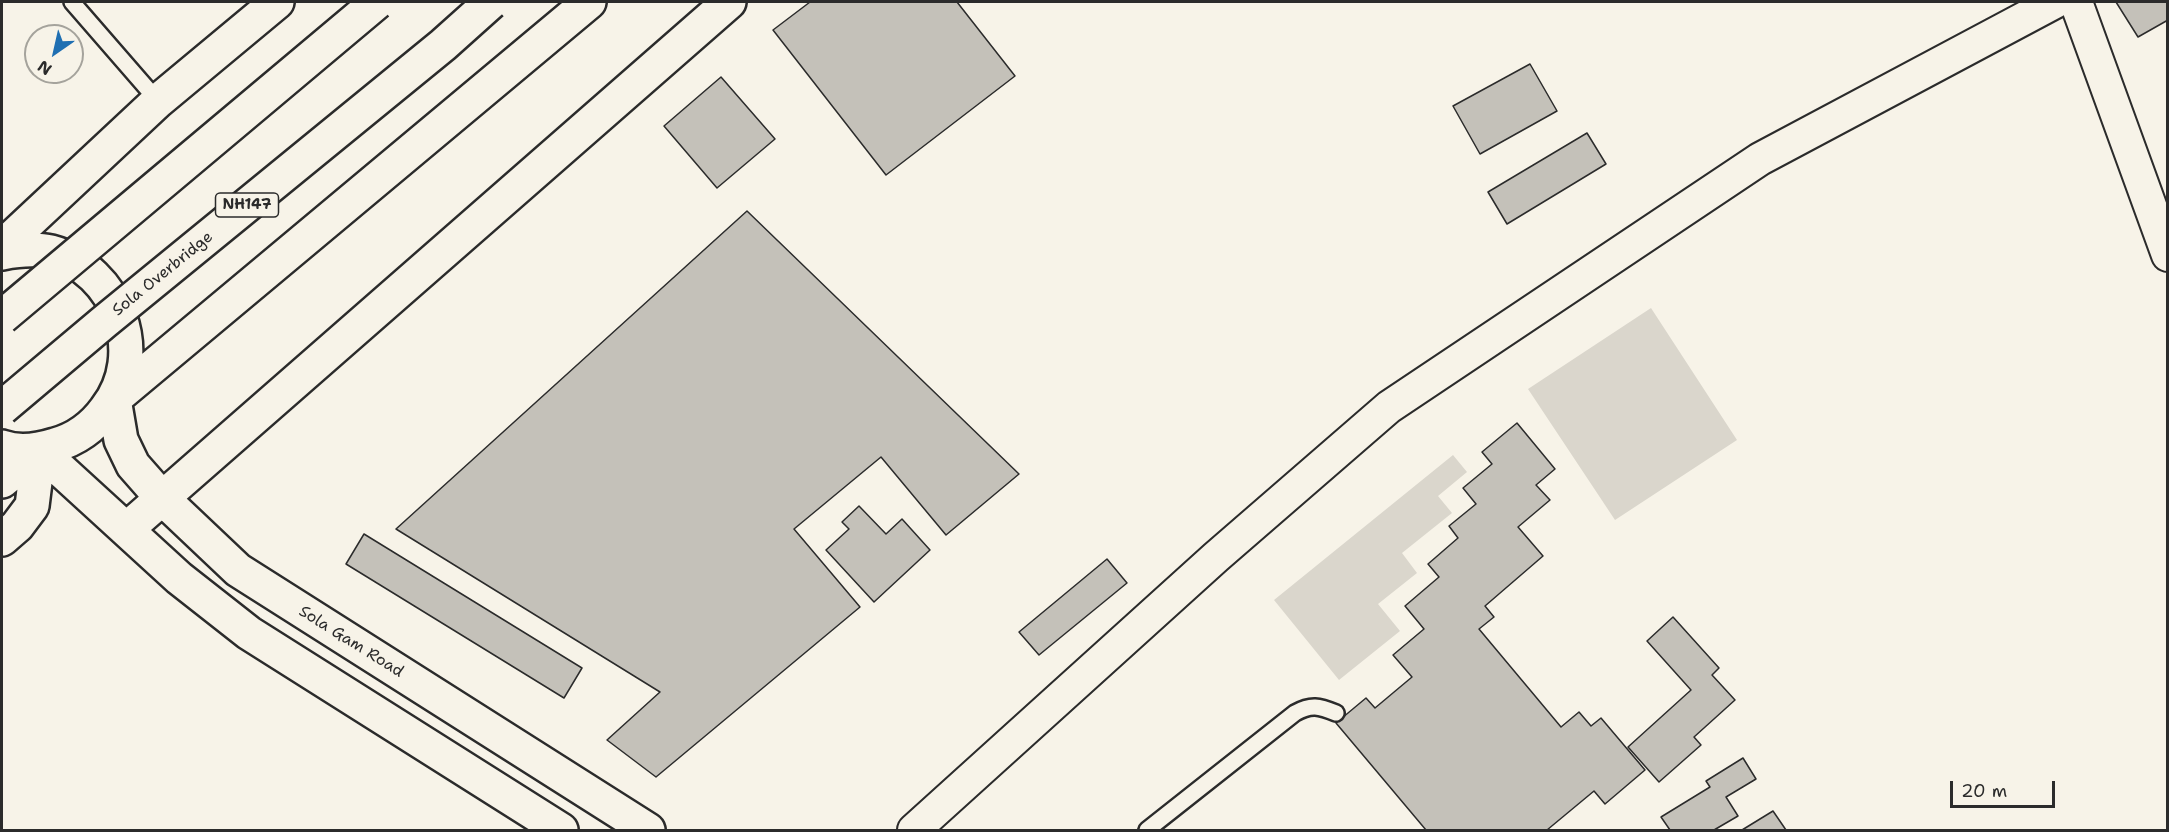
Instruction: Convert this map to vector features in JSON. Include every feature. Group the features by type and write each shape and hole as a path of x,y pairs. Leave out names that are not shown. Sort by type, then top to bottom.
{"main road":[{"path":"2,248 158,100 277,2"},
{"path":"2,317 377,2"},
{"name":"Sola Overbridge","path":"2,408 443,45 492,2"},
{"path":"2,447 39,450 69,441 95,424 114,399 589,2"},
{"path":"127,529 729,2"},
{"path":"2,253 23,249 51,252 78,263 100,282 118,308 126,338 125,370 114,399"},
{"name":"Sola Gam Road","path":"114,399 121,440 133,465 162,498 238,570 648,831"},
{"path":"2,481 39,450"},
{"path":"39,450 179,578 249,633 561,831"},
{"path":"2,539 17,526 32,506 39,450"}],"street":[{"path":"914,831 1216,557 1389,407 1760,159 2055,2"},
{"path":"2076,2 2168,255"}],"lane":[{"path":"72,2 158,100"},
{"path":"1147,831 1306,706 1318,705 1336,713"}],"shaded area":[{"path":"1651,308 1737,440 1615,520 1528,389"},
{"path":"1453,455 1467,472 1438,496 1452,513 1402,553 1417,573 1378,604 1400,631 1339,680 1274,600"}],"building":[{"path":"810,2 957,2 1015,76 886,175 773,30"},
{"path":"2116,2 2168,2 2168,20 2138,37"},
{"path":"1530,64 1557,111 1480,154 1453,106"},
{"path":"721,77 775,139 717,188 664,126"},
{"path":"1587,133 1606,164 1507,224 1488,192"},
{"path":"747,211 1019,474 946,535 881,457 794,529 860,607 656,777 607,740 660,692 396,529"},
{"path":"1517,423 1555,469 1536,485 1550,500 1518,527 1543,556 1485,606 1494,617 1479,629 1561,727 1579,712 1591,726 1601,718 1645,770 1605,804 1594,791 1547,830 1426,830 1336,723 1366,698 1375,708 1412,677 1393,655 1424,629 1405,606 1439,577 1428,564 1458,538 1449,526 1476,504 1463,488 1492,464 1482,452"},
{"path":"859,506 886,534 902,519 930,550 874,602 826,550 849,529 842,522"},
{"path":"364,534 582,668 564,698 346,564"},
{"path":"1107,559 1127,583 1039,655 1019,632"},
{"path":"1673,617 1719,668 1712,675 1735,700 1694,737 1701,745 1659,782 1628,747 1691,690 1647,641"},
{"path":"1743,758 1756,779 1726,797 1738,816 1714,830 1670,830 1661,817 1710,787 1706,781"},
{"path":"1773,811 1786,830 1742,830"}]}
